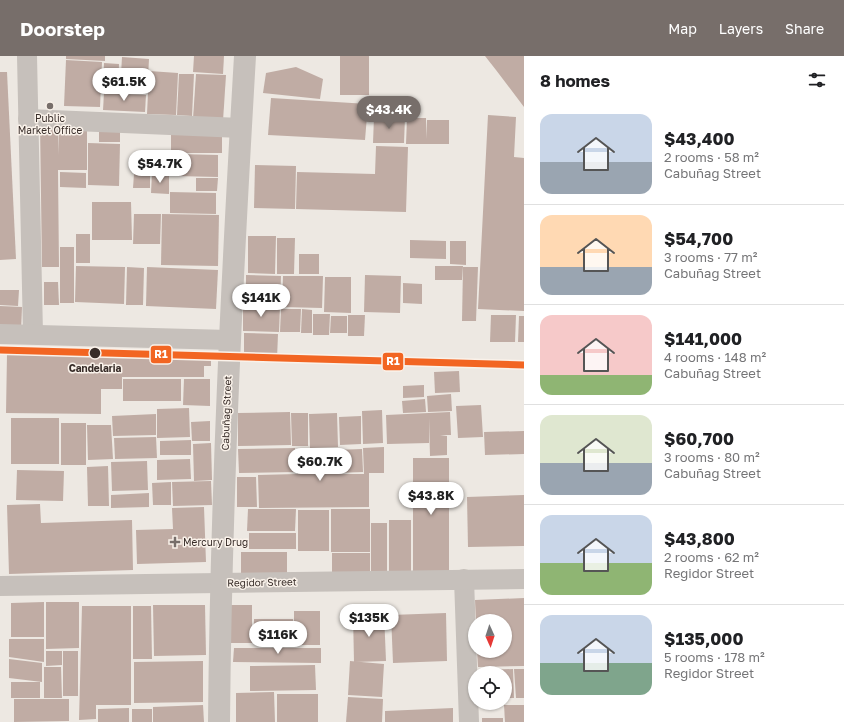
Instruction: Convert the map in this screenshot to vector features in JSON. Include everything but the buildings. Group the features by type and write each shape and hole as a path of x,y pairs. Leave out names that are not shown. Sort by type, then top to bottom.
{"street":[{"path":"27,56 33,334"},
{"name":"Cabuñag Street","path":"219,722 220,583 229,340 245,56"},
{"path":"28,119 241,128"},
{"path":"0,334 229,340"},
{"name":"Regidor Street","path":"0,586 524,579"},
{"path":"464,580 469,722"}],"transit line":[{"name":"R1","path":"0,350 524,365"}],"place":[{"name":"Public Market Office","path":"50,106"},
{"name":"Candelaria","path":"95,353"},
{"name":"Mercury Drug","path":"175,542"}]}
